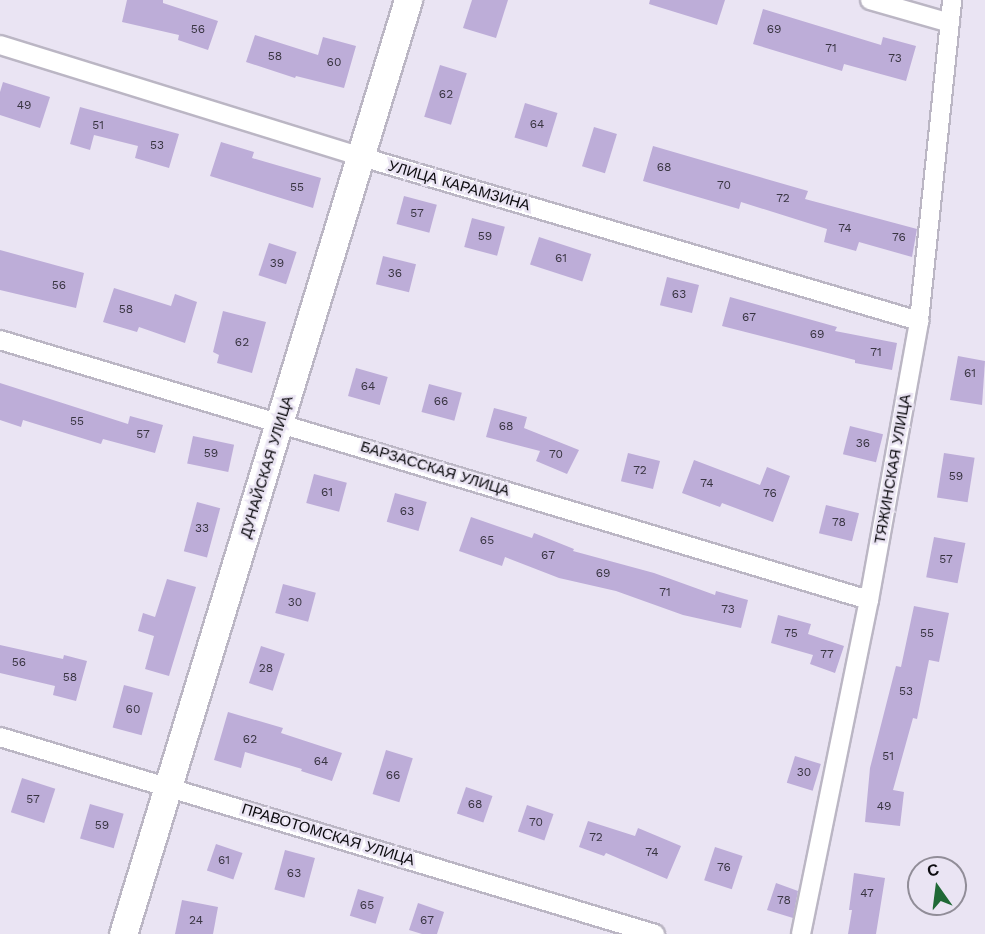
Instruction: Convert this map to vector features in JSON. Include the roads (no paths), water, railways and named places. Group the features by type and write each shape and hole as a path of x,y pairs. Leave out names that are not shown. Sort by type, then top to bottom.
{"street":[{"name":"ДУНАЙСКАЯ УЛИЦА","path":"123,934 281,423 408,0"},
{"path":"870,0 950,23"},
{"name":"ТЯЖИНСКАЯ УЛИЦА","path":"801,934 869,600 919,321 952,0"},
{"name":"УЛИЦА КАРАМЗИНА","path":"0,45 362,157 919,321"},
{"name":"БАРЗАССКАЯ УЛИЦА","path":"0,340 869,600"},
{"name":"ПРАВОТОМСКАЯ УЛИЦА","path":"0,736 655,934"}]}
